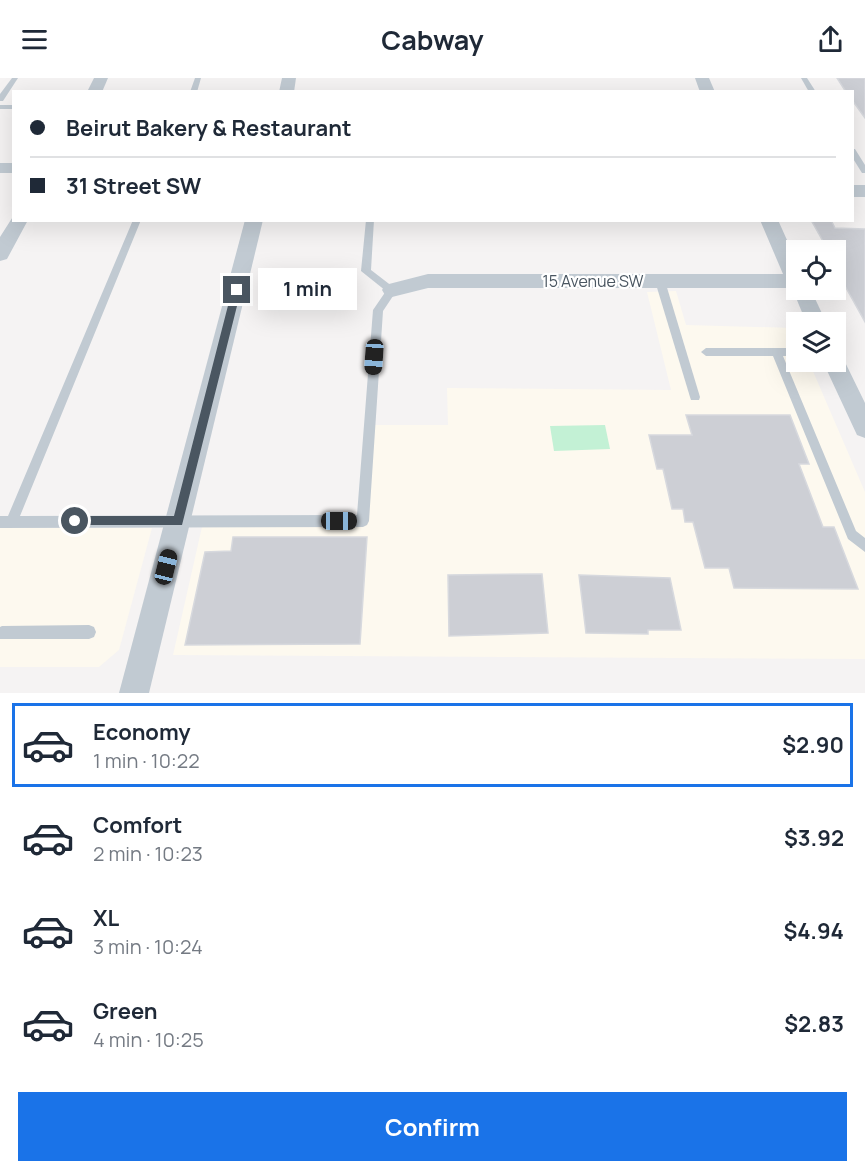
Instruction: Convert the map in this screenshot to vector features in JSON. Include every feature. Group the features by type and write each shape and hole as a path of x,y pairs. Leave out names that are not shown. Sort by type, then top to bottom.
{"street":[{"path":"0,254 18,222"},
{"path":"134,693 253,222"},
{"path":"770,222 786,258"},
{"name":"15 Avenue SW","path":"392,290 428,281 786,280"},
{"path":"839,372 865,428"}],"lane":[{"path":"0,99 15,78"},
{"path":"854,154 865,171"},
{"path":"136,222 6,522 363,520 378,310 392,290 366,272 370,222"},
{"path":"660,281 695,397"},
{"path":"706,352 786,352"},
{"path":"776,352 852,535 865,546"},
{"path":"1,635 89,632"}],"shaded area":[{"path":"676,291 686,325 786,328 786,372 813,372 865,492 865,659 173,655 204,518 360,518 367,425 448,425 447,388 671,390 647,292"},
{"path":"0,528 152,528 119,650 99,667 0,667"}],"green space":[{"path":"605,425 610,449 554,451 550,426"}],"building":[{"path":"837,78 865,78 865,118 854,103 854,90 845,90"},
{"path":"812,222 832,222 835,228 865,229 865,322 846,288 846,240 822,240"},
{"path":"686,415 790,415 809,464 799,464 823,527 834,527 858,589 734,588 729,568 705,568 693,522 685,522 683,509 672,509 663,469 657,469 649,435 692,435"},
{"path":"233,537 367,537 360,644 185,645 205,552 231,551"},
{"path":"542,574 548,633 449,636 448,575"},
{"path":"579,575 670,578 681,630 648,630 648,634 586,633"}],"route":[{"path":"75,521 178,521 237,290"}]}
